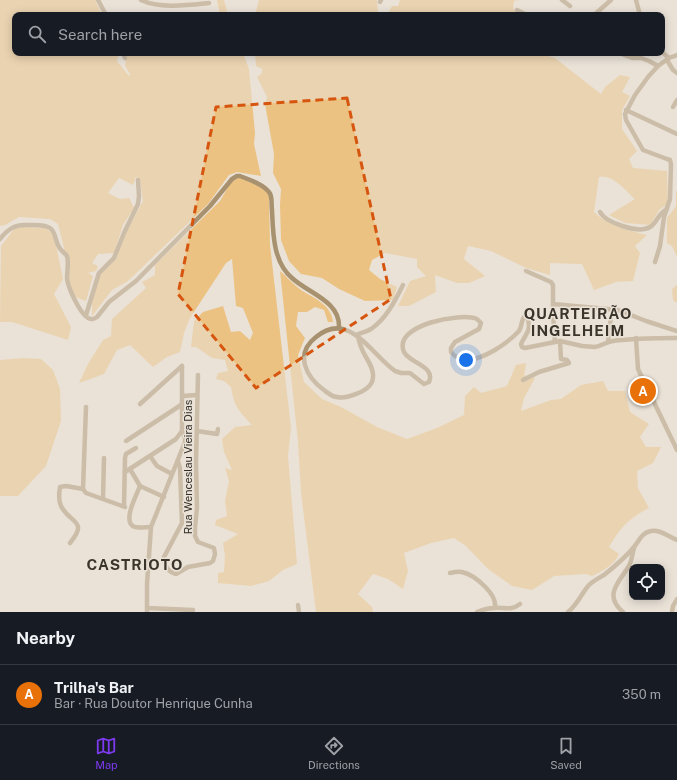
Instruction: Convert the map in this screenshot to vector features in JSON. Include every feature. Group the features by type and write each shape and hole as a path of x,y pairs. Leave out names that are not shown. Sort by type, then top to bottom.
{"street":[{"path":"98,0 104,12"},
{"path":"141,0 148,3 158,4 209,3"},
{"path":"562,0 570,6"},
{"path":"597,12 611,0"},
{"path":"636,0 639,12"},
{"path":"517,10 521,12"},
{"path":"655,262 660,246 663,223 670,199 670,160 643,150 626,120 626,110 635,94 658,66 677,55"},
{"path":"627,56 632,58 641,58 658,66"},
{"path":"665,56 673,70 677,73"},
{"path":"674,107 677,100"},
{"path":"626,110 677,134"},
{"path":"0,240 6,232 16,226 46,226 51,229 54,232 59,247 67,258 67,279 77,304 86,316 93,319 97,317 109,302 136,281 210,206 232,179 240,176 266,188 271,195 275,243 280,262 292,278 321,298 333,309 339,322 339,327"},
{"path":"86,316 99,273 114,258 138,204 138,180"},
{"path":"600,212 605,217 621,225 643,230 652,226 659,215 667,209"},
{"path":"523,380 539,372 569,362 567,360 561,360 557,342 553,304 554,288 551,282 526,271"},
{"path":"357,336 376,324 394,303 403,285"},
{"path":"553,304 618,310 646,322 677,331"},
{"path":"608,342 610,316"},
{"path":"357,336 374,375 371,384 364,391 356,394 345,397 332,396 311,378 304,366 304,360 308,348 316,337 339,327 349,330 357,336 395,371 410,373 424,384 429,382 429,373 405,354 402,344 412,331 434,321 446,318 476,318 479,320 481,325 479,329 452,345 451,352 459,359 480,358 491,352 519,331 524,317 528,319 529,327 528,334 521,344 524,348 557,342 588,347 600,346 608,342 636,338 677,338"},
{"path":"636,338 638,369 677,450"},
{"path":"140,404 182,366 182,431 185,438 178,461 151,527 147,584 147,610 193,610"},
{"name":"Rua Wenceslau Vieira Dias","path":"178,461 180,468 182,523 166,551 164,562 172,573 176,574 188,567 213,561 215,558 214,548 198,542 195,527 197,508 196,463 198,375"},
{"path":"182,396 197,395"},
{"path":"126,441 181,405"},
{"path":"86,407 84,489 86,493 130,508"},
{"path":"197,431 217,434 218,429"},
{"path":"125,472 176,439 182,431"},
{"path":"176,439 183,447"},
{"path":"124,506 125,455 136,448"},
{"path":"150,456 157,466 172,474"},
{"path":"103,498 104,458"},
{"path":"130,469 140,486 164,497"},
{"path":"140,486 130,508 129,518 131,525 135,527 151,527"},
{"path":"70,543 78,534 78,529 75,520 64,511 60,505 60,487 84,489"},
{"path":"623,612 614,601 614,589 633,558 638,540 643,534 653,530 677,540"},
{"path":"568,612 575,606 590,584 610,570 635,547"},
{"path":"450,573 458,571 464,572 481,582 494,599 496,604 495,608"},
{"path":"672,612 673,605 677,599"},
{"path":"477,612 495,608 508,609 520,604"},
{"path":"298,605 298,612"}],"highlighted area":[{"path":"347,98 391,299 256,388 178,294 216,107"}],"shaded area":[{"path":"0,0 95,0 101,12 12,12 12,56 118,56 117,61 129,76 130,74 125,66 127,56 244,56 249,69 255,133 254,144 261,176 237,172 229,175 208,204 128,281 112,290 92,316 92,301 99,273 116,259 125,235 143,201 140,179 136,177 133,185 119,178 108,193 120,199 129,198 134,208 123,225 114,253 98,254 92,263 98,266 96,271 88,273 93,276 86,301 75,297 69,284 64,248 58,224 50,219 19,217 5,225 0,226"},
{"path":"217,0 224,0 227,12 219,12"},
{"path":"259,0 377,0 378,12 256,12"},
{"path":"400,0 519,0 514,1 513,9 518,12 389,12 392,6 398,6"},
{"path":"255,56 548,56 555,58 601,94 605,87 620,75 630,77 622,92 630,96 622,110 622,129 637,151 629,159 633,168 667,171 668,204 660,209 650,225 625,223 609,215 635,199 614,180 599,177 594,212 612,224 647,235 635,246 640,253 633,281 616,282 594,290 582,264 550,263 550,275 526,268 491,251 468,246 464,259 485,276 469,283 457,283 435,275 436,292 409,306 398,306 410,281 426,276 417,267 417,259 385,253 372,260 369,270 380,279 397,287 393,300 365,301 339,289 322,278 301,274 289,261 281,240 281,189 273,173 274,154 265,104 267,97 257,77 262,73 262,69 256,66"},
{"path":"240,177 268,191 270,245 291,428 288,456 297,564 283,570 269,581 251,586 218,583 218,573 224,572 225,556 223,543 238,534 215,525 216,520 227,516 225,501 229,481 225,468 232,470 224,452 222,439 235,427 252,425 238,408 231,387 224,381 216,379 218,373 228,371 225,360 212,358 196,347 191,347 194,321 203,312 223,306 231,332 240,331 250,340 253,333 243,308 236,306 232,259 226,263 190,318 184,333 180,352 167,357 153,367 130,345 117,350 104,374 79,383 88,364 103,340 111,336 112,319 146,288 142,282 155,275 155,265 220,201 231,182"},
{"path":"676,191 677,257 672,246 667,243 667,218 676,206"},
{"path":"24,227 45,228 51,232 55,240 63,279 54,294 71,327 68,340 12,322 0,322 1,246 14,229"},
{"path":"280,271 298,288 326,306 332,316 333,322 328,322 324,310 315,307 307,312 298,312 296,326 305,338 298,355 304,382 322,399 341,407 377,427 407,439 437,428 464,415 465,396 474,387 481,393 507,386 516,365 526,363 524,375 535,378 524,398 521,411 551,400 561,399 581,385 603,381 608,391 625,391 630,412 649,424 640,437 646,447 661,447 653,463 637,471 638,488 649,508 630,520 613,540 609,547 619,554 617,558 604,570 592,576 586,574 554,576 532,590 512,586 488,569 466,546 454,538 431,543 404,553 408,571 403,589 388,579 373,574 358,594 372,607 373,612 316,612 301,493 298,442"},
{"path":"677,285 677,303 673,300 672,289"},
{"path":"24,358 41,359 53,370 60,389 61,421 46,466 18,496 0,496 0,360"}],"place":[{"name":"Trilha's Bar","path":"643,391"}],"district":[{"name":"QUARTEIRÃO INGELHEIM","path":"578,322"},
{"name":"CASTRIOTO","path":"135,564"}]}
